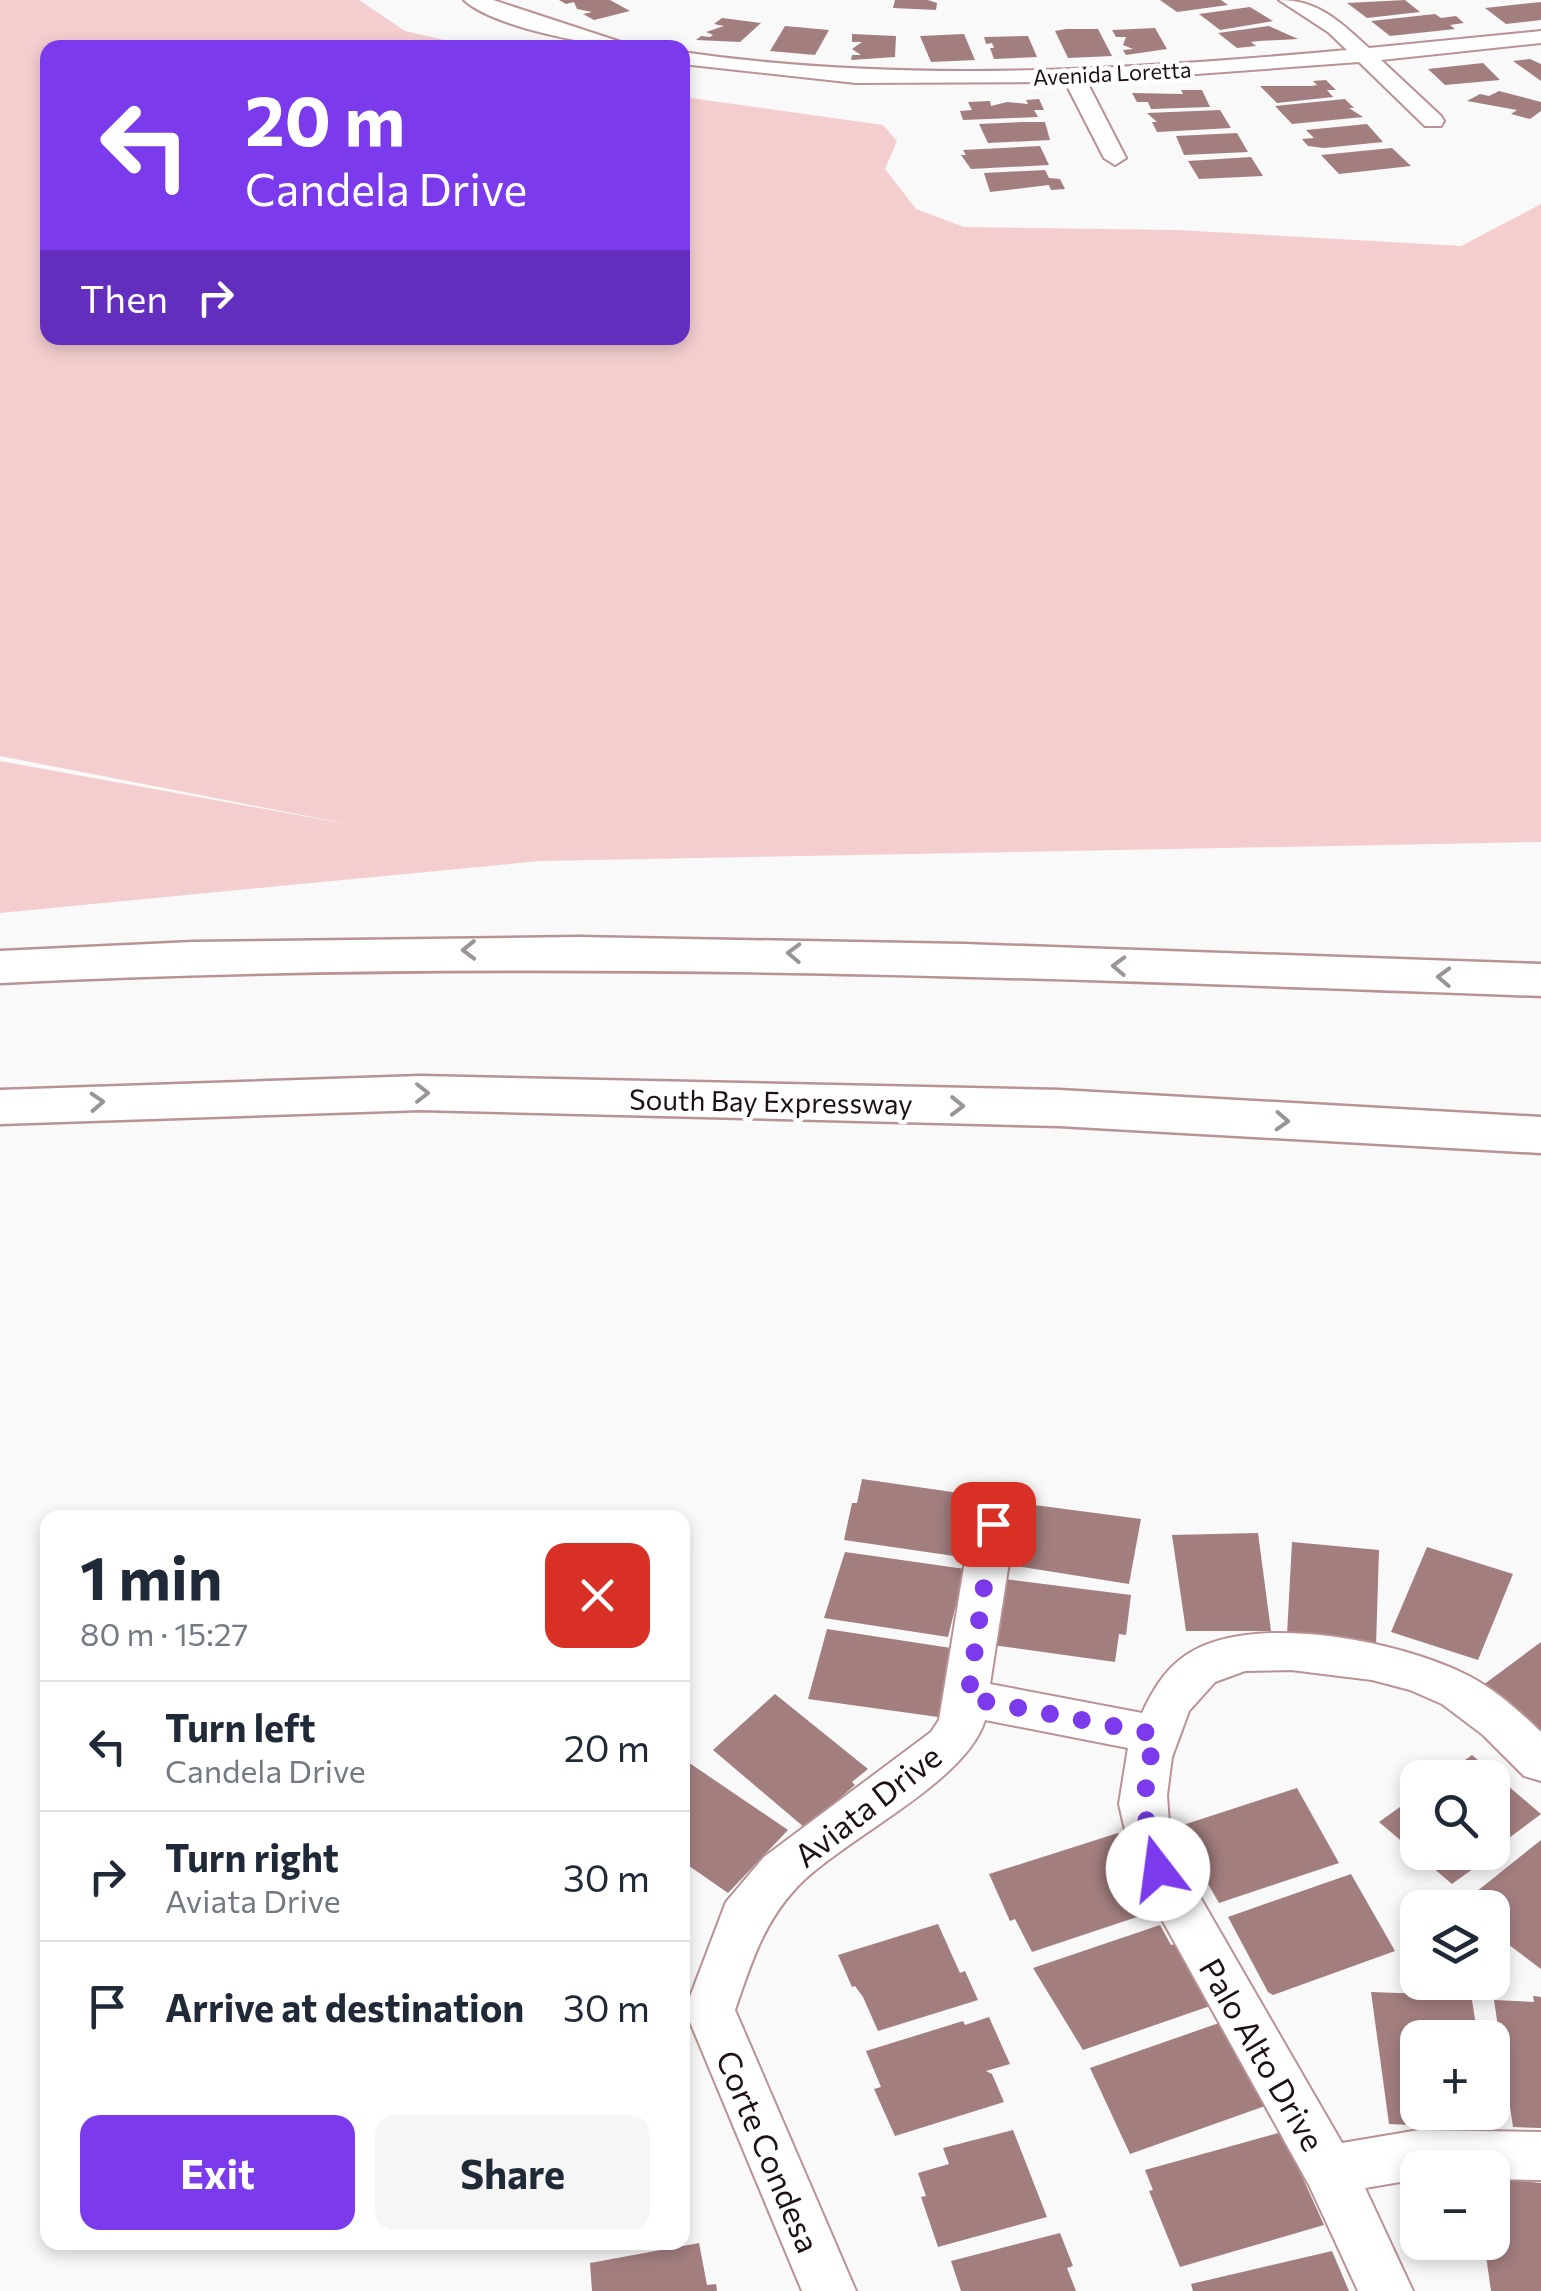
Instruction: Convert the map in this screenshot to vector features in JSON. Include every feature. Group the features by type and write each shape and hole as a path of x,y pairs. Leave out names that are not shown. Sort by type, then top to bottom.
{"highway":[{"path":"0,968 322,952 606,950 1541,980"},
{"name":"South Bay Expressway","path":"0,1107 421,1093 1059,1108 1541,1135"}],"street":[{"path":"1290,0 1322,18 1433,121"},
{"path":"479,1 599,40"},
{"name":"Avenida Loretta","path":"690,59 883,80 1072,76 1362,57 1541,38"},
{"path":"1072,76 1114,158"},
{"name":"Aviata Drive","path":"710,2010 743,1917 781,1872 947,1746 961,1724 993,1524"},
{"name":"Palo Alto Drive","path":"1386,2291 1329,2170 1158,1869 1146,1830 1142,1796 1155,1734 1189,1677 1212,1662 1242,1653 1327,1656 1420,1674 1472,1700 1541,1762"},
{"path":"968,1698 1155,1734"},
{"name":"Corte Condesa","path":"710,2010 829,2291"},
{"path":"1329,2170 1419,2154 1541,2156"}],"shaded area":[{"path":"0,0 359,0 405,31 444,40 40,40 40,345 690,345 690,98 883,125 897,141 885,169 916,209 964,227 1178,230 1461,246 1541,204 1541,842 540,861 0,913 0,761 369,828 0,756"}],"building":[{"path":"559,0 610,0 630,11 594,20 583,14 592,12 577,9 574,2 566,4"},
{"path":"895,0 928,0 937,3 936,10 893,8"},
{"path":"1160,0 1221,0 1228,5 1177,12"},
{"path":"1405,0 1420,12 1367,18 1347,3"},
{"path":"1541,2 1541,20 1506,24 1485,8"},
{"path":"1250,7 1273,21 1220,30 1199,14"},
{"path":"1435,14 1441,18 1456,16 1464,23 1450,25 1455,29 1390,36 1371,21"},
{"path":"722,18 761,23 740,42 696,40 710,37 713,35 706,32 724,26 714,24"},
{"path":"785,26 829,30 815,55 770,51"},
{"path":"1269,26 1298,39 1251,42 1256,46 1237,48 1218,33"},
{"path":"1155,28 1167,49 1126,55 1123,50 1133,49 1123,45 1126,37 1116,37 1112,30"},
{"path":"1098,29 1112,56 1068,58 1055,31"},
{"path":"852,34 896,36 895,57 851,60 852,55 861,55 852,49 862,42 852,42"},
{"path":"964,34 975,60 931,62 920,36"},
{"path":"1028,36 1037,57 994,59 992,43 986,44 984,37"},
{"path":"1530,59 1541,64 1541,81 1513,61"},
{"path":"1483,63 1500,80 1445,85 1428,69"},
{"path":"1326,80 1336,90 1327,90 1333,97 1277,103 1260,86 1311,86 1317,85 1313,81"},
{"path":"1181,90 1202,90 1210,107 1151,109 1148,102 1137,102 1132,93 1183,94"},
{"path":"1499,91 1541,102 1541,111 1530,119 1511,114 1517,110 1467,101"},
{"path":"1039,99 1044,110 1034,110 1038,117 963,120 960,111 972,110 968,102 990,101 991,106 1007,102 1028,104 1026,100"},
{"path":"1345,99 1354,108 1349,108 1363,117 1292,124 1275,106"},
{"path":"1220,110 1231,128 1157,132 1152,122 1157,122 1147,113"},
{"path":"1045,122 1050,140 988,143 979,124"},
{"path":"1367,124 1383,142 1324,148 1308,146 1302,139 1314,138 1306,130"},
{"path":"1237,133 1248,152 1184,155 1176,136"},
{"path":"1040,146 1049,165 971,169 961,155 966,155 963,150"},
{"path":"1392,148 1411,166 1339,174 1321,155"},
{"path":"1251,157 1263,176 1199,179 1188,161"},
{"path":"1045,170 1049,178 1060,179 1065,189 1051,190 1049,185 990,192 984,173"},
{"path":"862,1479 980,1496 968,1558 844,1540"},
{"path":"1019,1503 1141,1519 1129,1584 1009,1565"},
{"path":"1258,1533 1271,1631 1186,1631 1172,1535"},
{"path":"1292,1542 1379,1550 1376,1647 1287,1635"},
{"path":"1427,1547 1513,1574 1478,1660 1391,1632"},
{"path":"845,1552 965,1569 948,1637 824,1618"},
{"path":"1004,1579 1131,1595 1126,1635 1119,1634 1115,1662 992,1645"},
{"path":"827,1629 951,1648 938,1717 808,1699"},
{"path":"1541,1642 1541,1739 1479,1688"},
{"path":"775,1694 868,1769 805,1828 713,1750"},
{"path":"690,1763 788,1830 728,1893 690,1867"},
{"path":"1510,1787 1541,1814 1510,1837"},
{"path":"1297,1788 1339,1863 1219,1903 1186,1846 1191,1844 1180,1826"},
{"path":"1400,1807 1400,1840 1379,1822"},
{"path":"1118,1833 1158,1910 1032,1952 1015,1919 1010,1921 989,1874"},
{"path":"1541,1840 1541,1969 1510,1946 1510,1890 1478,1890 1504,1870 1510,1870 1510,1865"},
{"path":"1436,1870 1471,1870 1452,1884"},
{"path":"1351,1874 1395,1951 1273,1995 1268,1992 1228,1917"},
{"path":"938,1924 960,1973 965,1971 978,2000 878,2031 838,1955"},
{"path":"1160,1925 1210,2006 1083,2050 1033,1968"},
{"path":"1371,1992 1400,1993 1400,2000 1472,2000 1475,2020 1400,2020 1400,2125 1389,2124"},
{"path":"1533,1996 1541,1997 1541,2128 1513,2127 1510,2020 1497,2020 1494,2000 1534,2002"},
{"path":"989,2017 1010,2064 986,2071 992,2074 1004,2102 895,2136 874,2089 881,2087 866,2051 963,2021 965,2025"},
{"path":"1219,2023 1265,2106 1130,2154 1090,2068"},
{"path":"1013,2130 1047,2217 938,2247 921,2197 926,2196 918,2173 949,2164 943,2148"},
{"path":"1282,2132 1324,2225 1180,2267 1149,2191 1153,2190 1145,2170"},
{"path":"1510,2180 1541,2183 1541,2291 1491,2291 1487,2260 1510,2260"},
{"path":"1060,2233 1073,2266 1067,2268 1076,2291 961,2291 951,2261"},
{"path":"699,2243 707,2285 716,2284 717,2291 592,2291 590,2263 661,2250 690,2250 690,2245"},
{"path":"1332,2251 1349,2291 1193,2291 1191,2284"}],"route":[{"path":"993,1524 968,1698 1155,1734 1142,1796 1146,1830 1158,1869"}]}
